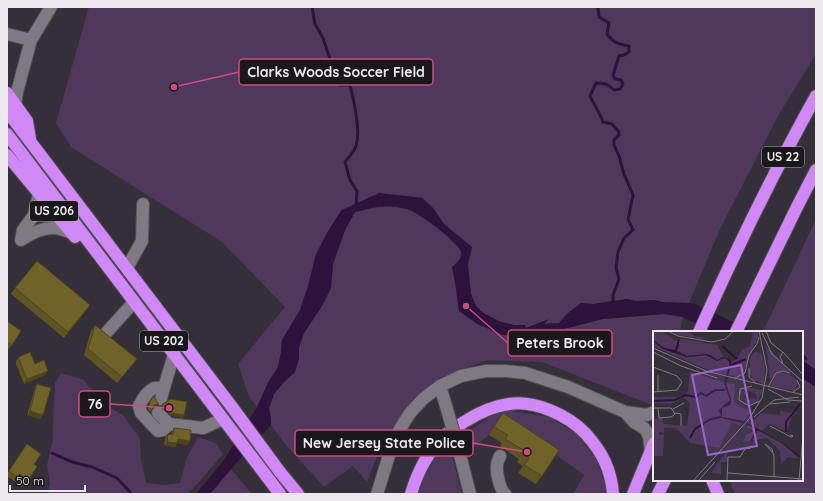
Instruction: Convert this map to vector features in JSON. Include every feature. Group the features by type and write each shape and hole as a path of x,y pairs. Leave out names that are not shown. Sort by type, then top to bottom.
{"highway":[{"path":"7,93 11,108"},
{"name":"US 22","path":"700,331 718,290 774,173 816,96"},
{"name":"US 202","path":"11,108 27,121 30,140 298,494"},
{"name":"US 202","path":"7,134 279,494"},
{"name":"US 206","path":"7,155 81,244 105,263"},
{"name":"US 22","path":"736,331 816,170"},
{"path":"411,494 420,469 444,437 477,414 489,408 510,403 526,404 548,409 559,414 580,428 596,445 605,460 609,471 613,494"},
{"path":"633,494 652,448"},
{"path":"658,494 664,481"},
{"path":"712,481 718,494"}],"lane":[{"path":"11,108 17,92 31,40 51,7"},
{"path":"7,34 31,40"},
{"path":"39,193 34,215 23,230 21,240 30,234 45,229 54,228 72,232"},
{"path":"127,268 142,241 143,204"},
{"path":"106,333 134,302"},
{"path":"169,424 163,430 158,431 141,413 139,406 145,396 154,388 162,394 174,354"},
{"path":"376,494 391,449 400,428 410,413 440,386 461,376 486,371 525,373 568,387 625,412 647,415 653,412"},
{"path":"440,386 470,494"},
{"path":"625,412 634,422 644,428 647,432 652,448"},
{"path":"158,413 169,424 203,428 223,419"},
{"path":"500,456 497,465 498,476 502,492 505,494"}],"shaded area":[{"path":"89,7 816,7 816,54 778,116 720,229 689,303 662,302 654,300 636,301 627,299 593,304 581,303 567,314 559,323 543,324 547,320 526,328 525,325 514,325 501,322 483,313 476,306 471,294 468,265 471,247 444,224 433,208 423,198 379,193 341,210 308,286 300,310 282,340 278,367 269,381 257,407 249,396 238,364 285,307 222,242 71,147 56,123"},
{"path":"379,193 422,198 433,208 444,224 472,247 468,265 471,294 476,306 483,313 501,322 514,325 525,325 526,328 549,319 544,324 559,323 567,314 581,303 593,304 627,299 636,301 654,300 662,302 695,304 752,331 712,331 683,317 664,314 603,319 568,328 534,334 503,335 477,324 459,311 452,267 460,259 461,252 454,242 440,230 412,211 398,207 376,207 355,212 345,230 333,264 331,288 322,306 304,333 299,347 299,358 295,372 274,394 269,408 271,425 210,494 196,494 224,460 257,407 269,381 278,367 282,340 300,310 316,254 341,211"},
{"path":"378,207 397,207 412,211 436,226 458,247 462,253 460,259 452,267 459,311 503,335 534,334 568,328 603,319 664,314 683,317 680,331 653,331 652,405 542,362 488,360 439,378 380,449 367,482 353,466 324,487 286,445 271,425 269,408 274,394 295,372 299,358 299,347 304,333 322,306 331,288 333,264 345,230 355,212"},
{"path":"816,219 816,370 803,361 803,331 763,331"},
{"path":"803,353 808,359 803,361"},
{"path":"803,361 816,370 816,387 803,379"},
{"path":"61,373 84,380 102,403 123,415 140,439 141,460 146,483 164,485 180,483 187,457 198,437 216,443 223,454 187,494 47,494 50,484 47,465 53,439 55,383"},
{"path":"803,379 816,387 816,494 735,494 729,481 803,481"},
{"path":"507,410 549,417 577,434 598,462 607,492 606,494 573,494 584,475 502,416 489,435 470,450 468,432 495,413"},
{"path":"449,444 462,494 416,494 439,450"},
{"path":"231,469 252,494 210,494"}],"building":[{"path":"37,261 90,305 68,332 15,288"},
{"path":"7,321 21,331 12,345 7,342"},
{"path":"95,325 137,359 122,377 88,349"},
{"path":"30,352 35,364 44,360 48,371 27,379 19,357"},
{"path":"37,384 51,388 43,415 30,411"},
{"path":"154,396 159,404 154,405 152,410 149,407 150,401"},
{"path":"170,399 187,402 184,415 172,413 162,404"},
{"path":"503,413 559,450 542,476 524,465 529,458 523,454 525,451 505,439 508,435 494,427"},
{"path":"174,428 191,430 190,441 178,439 177,443 167,442 168,434 173,435"},
{"path":"27,444 41,454 34,464 37,467 26,483 9,471"}],"waterway":[{"path":"312,7 315,24 323,38 330,59 331,66 323,69 329,79 335,78 339,85 350,85 358,132 356,146 345,162 350,180 357,191 356,207"},
{"path":"598,7 599,17 609,23 607,34 616,43 629,46 629,52 619,56 613,75 615,79 621,80 623,84 620,89 614,90 606,84 596,83 590,96 603,122 612,124 619,132 619,135 614,140 614,145 633,195 628,219 633,230 624,238 618,252 616,268 619,279 613,295 613,304"},
{"path":"52,453 72,462 92,467 117,478 130,492 130,494"}],"place":[{"name":"Clarks Woods Soccer Field","path":"174,87"},
{"name":"Peters Brook","path":"466,306"},
{"name":"76","path":"169,408"},
{"name":"New Jersey State Police","path":"527,452"}]}
